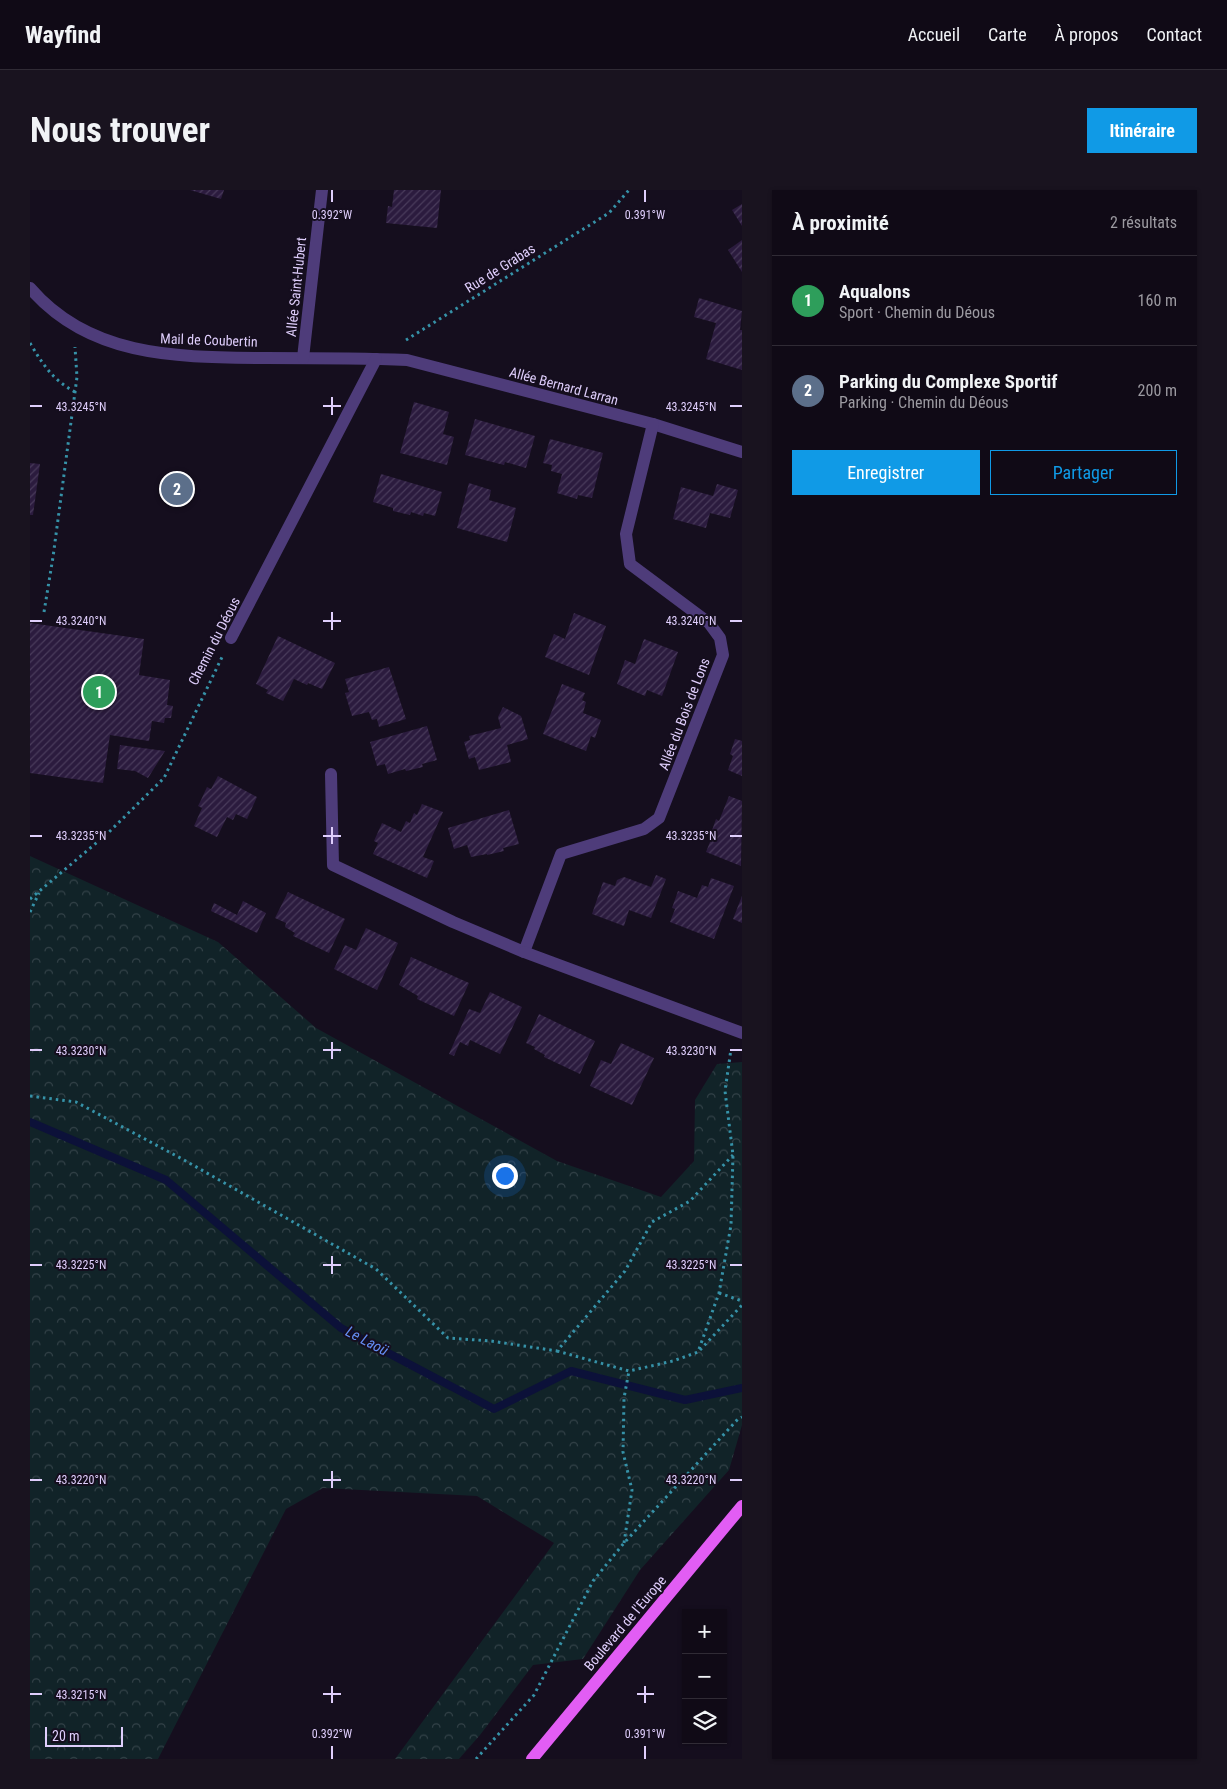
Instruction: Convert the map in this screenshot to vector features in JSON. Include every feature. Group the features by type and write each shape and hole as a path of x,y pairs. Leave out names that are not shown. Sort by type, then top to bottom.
{"main road":[{"name":"Boulevard de l'Europe","path":"532,1759 742,1506"}],"street":[{"name":"Allée Saint-Hubert","path":"303,358 322,190"},
{"name":"Mail de Coubertin","path":"30,288 39,299 74,326 112,343 149,353 198,357 376,359"},
{"name":"Allée Bernard Larran","path":"376,359 407,360 653,424 742,452"},
{"name":"Chemin du Déous","path":"231,638 376,359"},
{"name":"Allée du Bois de Lons","path":"524,952 561,854 644,829 659,818 723,655 720,638 709,623 630,564 626,534 653,424"},
{"path":"331,774 332,865 453,922 524,952 738,1031"}],"path":[{"name":"Rue de Grabas","path":"376,359 609,214 629,190"},
{"path":"44,612 77,378 74,326"},
{"path":"30,343 42,364 60,384 75,392"},
{"name":"Chemin du Déous","path":"30,899 108,833 164,778 231,638"},
{"path":"30,912 40,891"},
{"path":"698,1352 719,1293 731,1225 733,1156 725,1091 738,1031"},
{"path":"30,1096 76,1102 376,1269 448,1338 491,1341 557,1351 629,1372 673,1361 698,1352 742,1305"},
{"path":"557,1351 625,1271 652,1222 690,1201 733,1156"},
{"path":"719,1293 742,1301"},
{"path":"624,1543 632,1490 623,1452 624,1398 629,1372"},
{"path":"476,1759 534,1695 593,1581 624,1543 738,1419 742,1417"}],"green space":[{"path":"30,856 218,942 316,1028 557,1161 661,1197 694,1161 695,1100 717,1064 742,1062 742,1425 729,1470 640,1570 583,1659 533,1665 480,1735 459,1759 395,1759 554,1543 477,1496 323,1488 286,1509 158,1759 30,1759"}],"building":[{"path":"190,190 224,190 221,199"},
{"path":"394,190 441,190 437,228 386,223 388,206 392,207"},
{"path":"742,204 742,226 732,210"},
{"path":"742,240 742,272 728,250"},
{"path":"699,298 742,311 740,330 742,330 742,370 706,359 716,323 694,317"},
{"path":"414,402 449,412 443,434 454,437 447,465 400,453"},
{"path":"475,419 535,436 526,468 505,462 504,465 465,455"},
{"path":"550,439 603,453 592,498 578,495 577,499 557,493 562,474 551,471 552,465 543,463"},
{"path":"30,463 40,464 33,515 30,515"},
{"path":"381,474 442,492 435,516 424,513 423,516 411,512 410,515 393,511 393,508 373,502"},
{"path":"469,483 491,490 489,500 516,508 507,542 457,528"},
{"path":"717,484 738,490 730,518 710,513 706,528 673,519 681,487 713,496"},
{"path":"574,613 606,626 589,675 545,657 554,634 565,639"},
{"path":"30,623 144,639 139,675 170,680 167,705 173,706 171,718 165,718 164,723 152,721 149,741 110,735 103,783 30,773"},
{"path":"278,636 335,663 322,689 294,679 283,701 266,693 268,690 256,684"},
{"path":"644,639 678,652 662,696 647,690 645,696 617,684 625,660 635,664"},
{"path":"389,667 406,719 379,727 377,719 372,720 369,712 352,716 345,693 349,692 345,679"},
{"path":"562,684 585,693 582,700 586,702 583,713 601,720 595,738 591,736 586,751 543,734"},
{"path":"503,707 521,716 528,739 507,745 511,762 479,770 475,757 469,759 464,742 470,740 469,736 501,728 498,717"},
{"path":"427,726 437,760 422,764 423,767 406,771 405,769 388,774 385,764 377,766 370,742"},
{"path":"735,739 742,741 742,776 728,770 733,756 730,754"},
{"path":"120,745 165,751 148,778 135,771 117,769"},
{"path":"218,776 257,797 247,819 236,814 233,820 227,817 217,837 194,826 202,808 198,806 207,787 211,789"},
{"path":"729,796 742,801 741,866 706,852 716,819 719,821"},
{"path":"422,804 443,812 423,857 434,861 427,878 373,854 378,843 374,841 382,823 401,832 406,821 410,823 414,813 417,815"},
{"path":"509,810 519,844 503,848 504,851 471,857 467,845 454,849 448,828"},
{"path":"656,875 666,879 651,918 629,910 624,926 592,914 603,882 615,886 617,880 624,877 651,887"},
{"path":"711,878 734,886 714,939 670,922 675,909 672,908 678,891 697,898 702,885 708,887"},
{"path":"288,892 345,919 329,953 293,936 295,933 285,927 286,923 275,918"},
{"path":"742,896 742,923 733,919"},
{"path":"243,901 266,913 257,933 211,911 214,903 237,915"},
{"path":"366,928 398,943 377,990 334,969 345,945 356,950"},
{"path":"411,957 469,983 454,1016 417,999 418,996 399,985"},
{"path":"490,992 522,1007 500,1054 470,1040 468,1046 460,1042 454,1056 449,1054 469,1009 480,1013"},
{"path":"539,1014 595,1041 580,1074 544,1057 545,1055 534,1049 535,1047 526,1043"},
{"path":"621,1043 654,1058 632,1105 590,1086 601,1060 611,1064"}],"waterway":[{"name":"Le Laoü","path":"30,1122 166,1180 341,1328 494,1409 571,1371 685,1400 742,1388"}],"place":[{"name":"Parking du Complexe Sportif","path":"177,489"},
{"name":"Aqualons","path":"99,692"}]}
